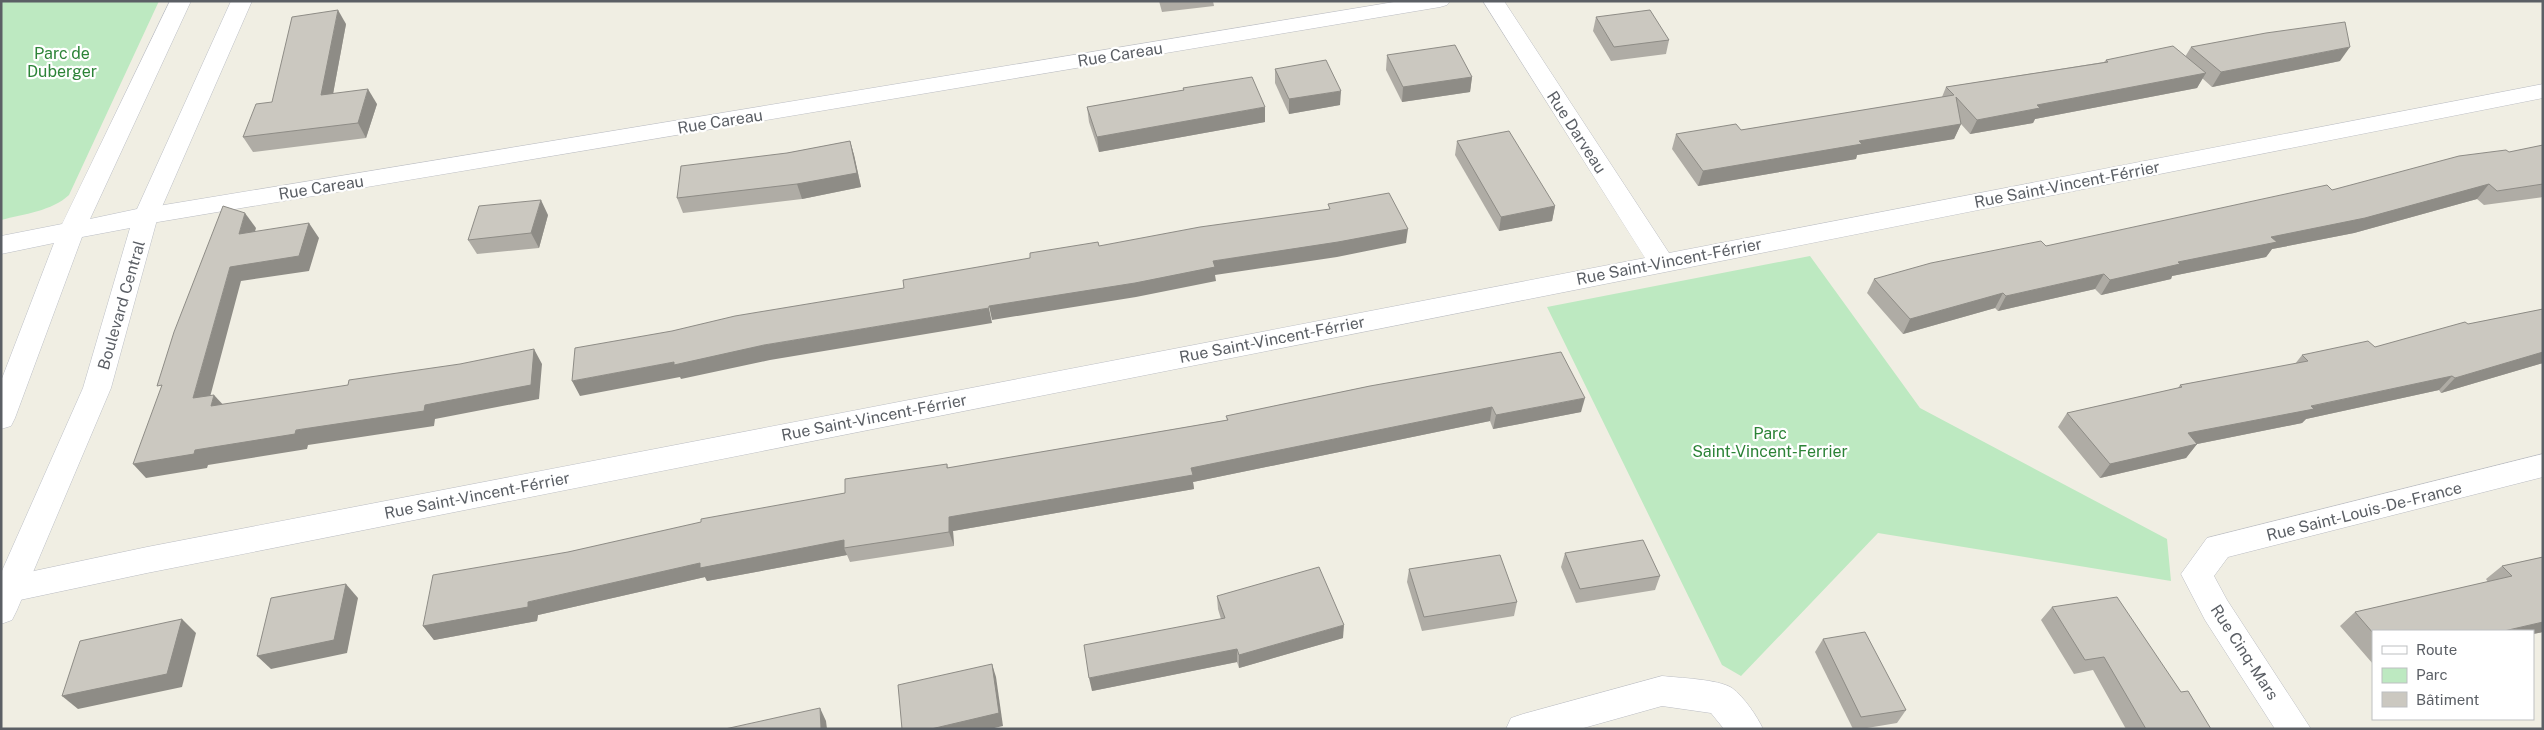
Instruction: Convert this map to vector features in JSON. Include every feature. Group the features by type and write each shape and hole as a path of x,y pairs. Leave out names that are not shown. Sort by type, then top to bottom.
{"street":[{"path":"1,418 72,230 182,1"},
{"name":"Boulevard Central","path":"4,597 97,388 146,216 242,1"},
{"name":"Rue Careau","path":"1,245 146,216 1440,1"},
{"name":"Rue Darveau","path":"1493,1 1662,262"},
{"name":"Rue Saint-Vincent-Férrier","path":"4,597 157,558 2543,91"},
{"name":"Rue Saint-Louis-De-France","path":"2197,574 2218,547 2543,465"},
{"name":"Rue Cinq-Mars","path":"2197,574 2216,610 2294,729"},
{"path":"1523,729 1662,691 1720,698 1746,729"}],"green space":[{"name":"Parc de Duberger","path":"1,1 159,1 69,195 46,208 1,220"},
{"name":"Parc Saint-Vincent-Ferrier","path":"1810,256 1920,408 2167,539 2171,581 1878,533 1741,676 1722,665 1547,307"}],"building":[{"path":"338,10 321,95 368,89 358,123 243,137 256,104 272,102 292,17"},
{"path":"1650,10 1669,40 1614,47 1596,17"},
{"path":"2345,22 2350,47 2221,72 2191,47 2266,33"},
{"path":"1455,45 1472,77 1403,87 1387,55"},
{"path":"2173,46 2206,73 2037,105 2040,108 1977,120 1956,97 1961,124 1859,141 1862,144 1703,171 1676,134 1736,124 1741,130 1954,95 1946,87 2108,62 2106,60"},
{"path":"1326,60 1341,91 1289,99 1275,69"},
{"path":"1252,77 1265,107 1097,137 1087,107 1184,90 1183,88"},
{"path":"1509,131 1555,206 1501,217 1457,141"},
{"path":"850,141 857,173 797,184 677,198 681,166 787,153"},
{"path":"2543,145 2543,184 2497,191 2489,184 2365,218 2271,237 2277,242 2178,262 2180,264 2110,280 2104,274 2006,296 2003,293 1910,319 1874,279 1931,263 2041,241 2046,246 2327,185 2332,190 2459,156 2506,150 2509,152"},
{"path":"1389,193 1408,229 1213,261 1215,267 1135,283 764,345 674,365 674,362 572,381 575,348 672,331 735,316 904,288 903,280 1030,258 1030,253 1098,242 1099,246 1200,227 1330,209 1328,204"},
{"path":"541,200 531,233 468,240 479,206"},
{"path":"223,206 245,213 239,234 309,223 299,256 230,267 193,398 214,395 211,406 348,385 349,380 460,364 534,349 531,385 425,405 424,411 296,430 295,434 195,450 194,454 133,464 162,385 157,386 174,332"},
{"path":"2543,309 2543,352 2455,378 2452,376 2311,406 2314,409 2188,433 2197,444 2110,464 2067,413 2182,387 2180,385 2308,361 2302,355 2368,341 2375,347 2465,322 2468,324"},
{"path":"1561,352 1585,398 1496,415 1492,407 1191,468 1193,475 949,517 949,532 844,548 844,540 700,568 700,563 528,602 528,607 423,626 433,575 568,552 701,522 701,519 845,493 845,479 947,464 947,468 1228,420 1226,416 1370,386"},
{"path":"1643,540 1660,576 1580,589 1565,553"},
{"path":"1500,555 1517,602 1424,617 1409,569"},
{"path":"2543,557 2543,622 2508,630 2372,630 2372,632 2355,612 2512,576 2502,566"},
{"path":"1319,567 1344,625 1239,655 1237,649 1089,678 1084,645 1225,618 1217,596"},
{"path":"346,584 334,640 257,656 271,598"},
{"path":"2117,597 2181,692 2188,691 2211,729 2146,729 2104,657 2085,660 2052,607"},
{"path":"182,619 167,674 62,696 80,641"},
{"path":"1865,632 1906,710 1861,717 1823,639"},
{"path":"992,664 999,713 931,729 902,729 898,685"},
{"path":"820,708 821,729 725,729"}]}
